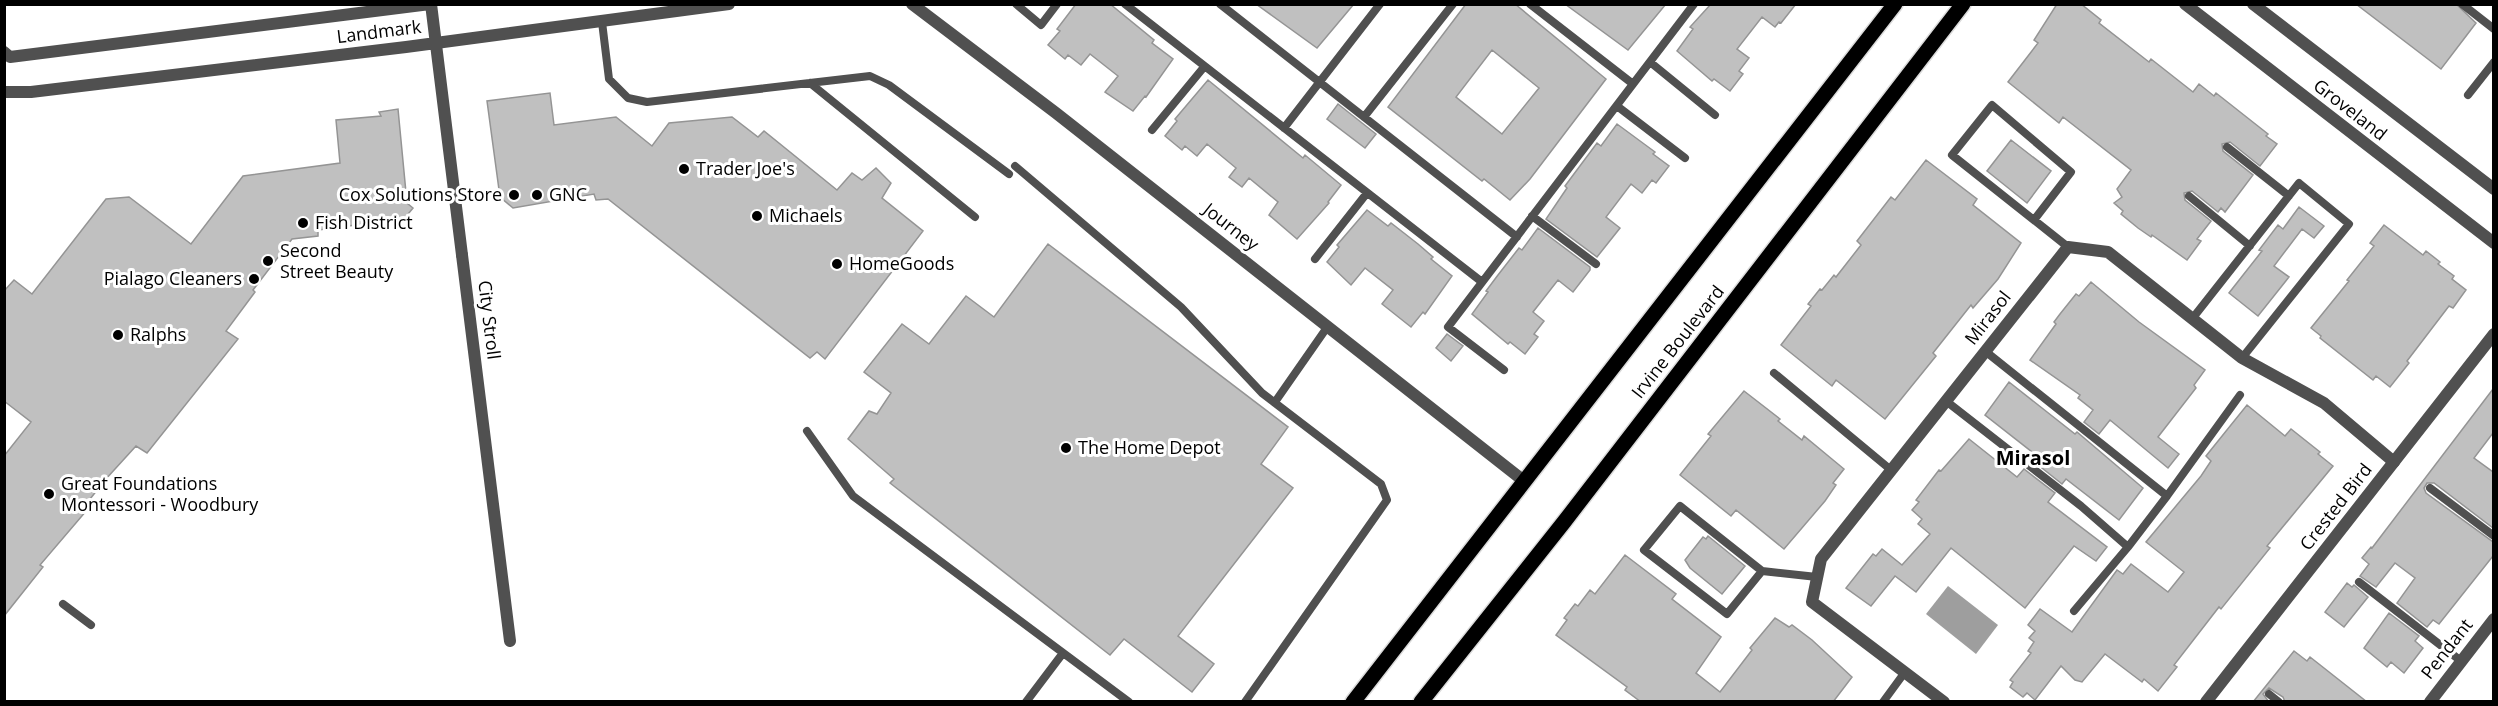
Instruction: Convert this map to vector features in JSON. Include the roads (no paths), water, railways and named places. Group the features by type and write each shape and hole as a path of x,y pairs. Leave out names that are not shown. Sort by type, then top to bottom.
{"main road":[{"name":"Irvine Boulevard","path":"1353,702 1895,4"},
{"name":"Irvine Boulevard","path":"1421,702 1564,522 1963,4"}],"street":[{"name":"City Stroll","path":"431,4 510,641"},
{"name":"Landmark","path":"6,58 431,4"},
{"name":"Landmark","path":"4,92 32,92 435,44 729,4"},
{"name":"Journey","path":"912,4 1056,113 1524,481"},
{"name":"Groveland","path":"2185,4 2493,243"},
{"name":"Groveland","path":"2253,4 2493,189"},
{"path":"2068,247 2108,252 2242,358 2324,403 2394,462"},
{"name":"Mirasol","path":"1944,702 1812,602 1821,559 2068,247"},
{"name":"Crested Bird","path":"2206,702 2493,334"},
{"name":"Pendant","path":"2432,701 2493,619"}],"lane":[{"path":"1016,4 1041,24 1058,4"},
{"path":"1125,4 1482,282"},
{"path":"1220,4 1516,237"},
{"path":"1284,128 1380,4"},
{"path":"1364,117 1452,4"},
{"path":"1530,4 1634,84"},
{"path":"1504,370 1448,327 1694,4"},
{"path":"2462,4 2493,29"},
{"path":"602,21 609,79 628,98 647,102 870,76 889,85 1009,174"},
{"path":"1650,62 1715,115"},
{"path":"2468,95 2493,62"},
{"path":"1152,130 1204,66"},
{"path":"810,83 975,217"},
{"path":"2034,220 2071,172 1992,105 1952,155 2068,247"},
{"path":"1617,106 1685,158"},
{"path":"2227,147 2289,196"},
{"path":"1015,166 1181,307 1262,393 1381,483 1387,500 1245,702"},
{"path":"2192,320 2299,183 2349,224 2242,358"},
{"path":"1315,259 1367,193"},
{"path":"2189,196 2250,246"},
{"path":"1532,216 1596,264"},
{"path":"1275,402 1328,326"},
{"path":"1985,351 2167,496"},
{"path":"1774,373 1891,470"},
{"path":"2074,611 2167,496 2240,395"},
{"path":"1946,401 2082,507 2128,546"},
{"path":"807,432 853,496 1129,702"},
{"path":"2430,488 2493,536"},
{"path":"1762,571 1727,614 1644,550 1680,506 1762,571 1817,577"},
{"path":"2359,582 2461,661"},
{"path":"63,604 91,625"},
{"path":"1026,702 1063,653"},
{"path":"1883,702 1905,672"},
{"path":"2269,694 2279,702"}],"place":[{"name":"Trader Joe's","path":"684,169"},
{"name":"Cox Solutions Store","path":"514,195"},
{"name":"GNC","path":"537,195"},
{"name":"Michaels","path":"757,216"},
{"name":"Fish District","path":"303,223"},
{"name":"Second Street Beauty","path":"268,261"},
{"name":"HomeGoods","path":"837,264"},
{"name":"Pialago Cleaners","path":"254,279"},
{"name":"Ralphs","path":"118,335"},
{"name":"The Home Depot","path":"1066,448"},
{"name":"Great Foundations Montessori - Woodbury","path":"49,494"}],"district":[{"name":"Mirasol","path":"2033,458"}]}
